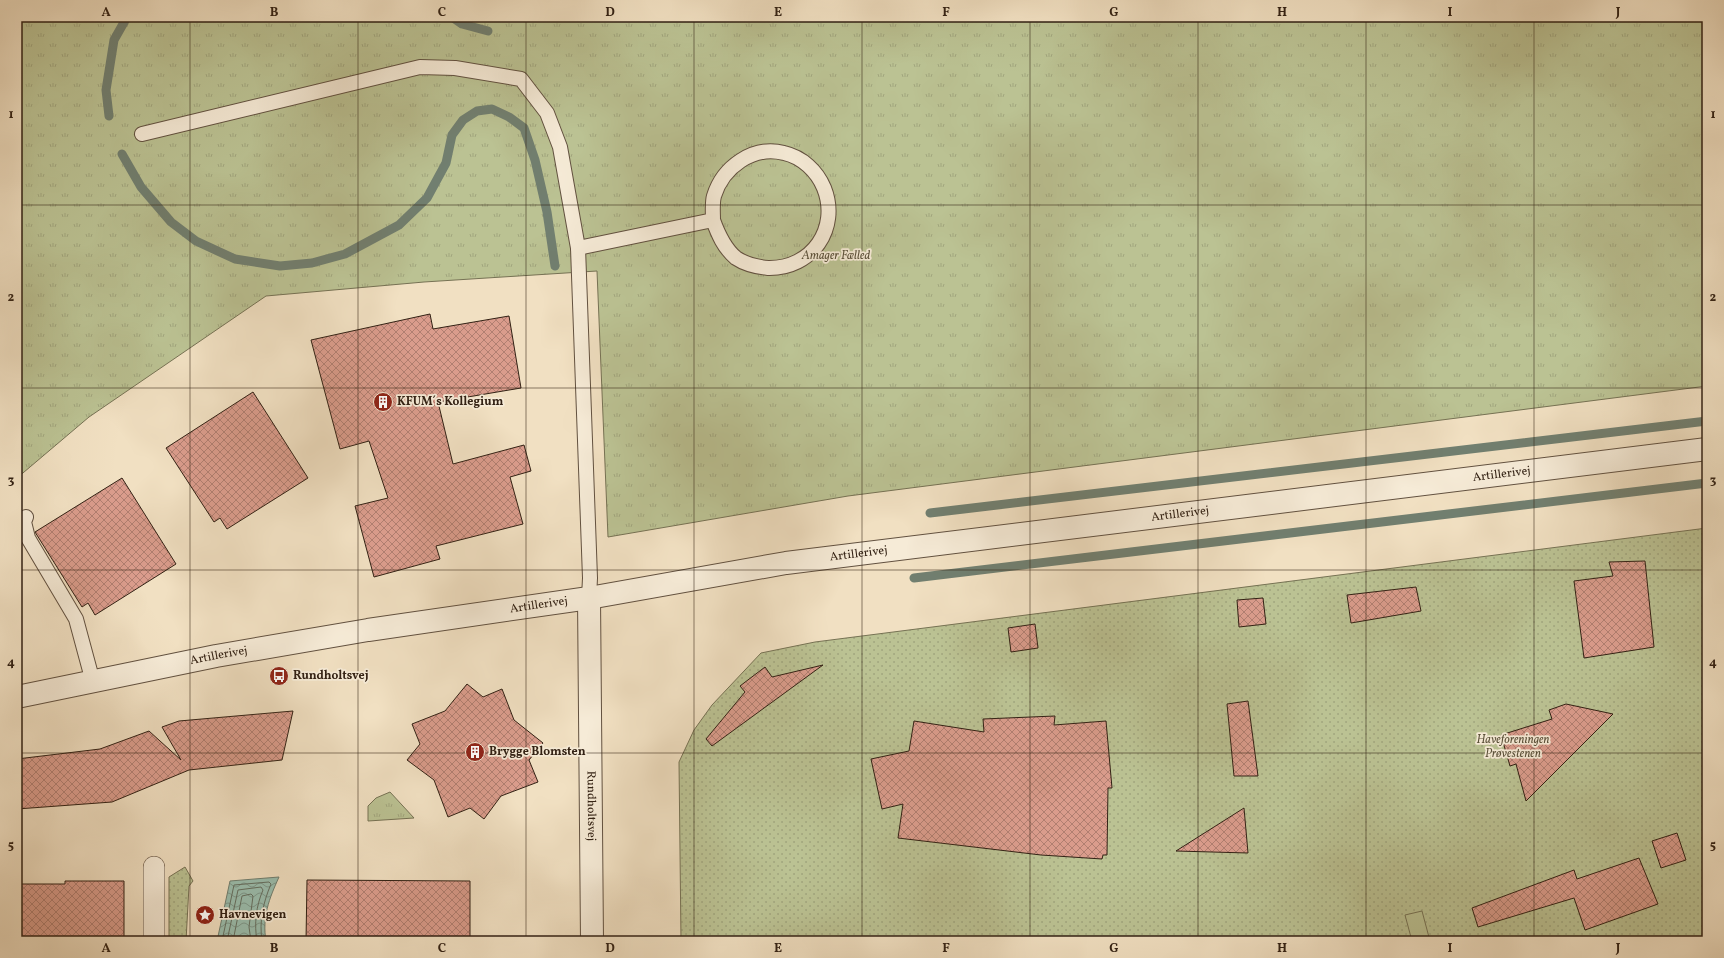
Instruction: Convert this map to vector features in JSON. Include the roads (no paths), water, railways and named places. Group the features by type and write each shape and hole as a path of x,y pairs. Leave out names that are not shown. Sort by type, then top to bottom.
{"street":[{"name":"Artillerivej","path":"17,697 216,656 368,630 589,598 786,563 1707,449"},
{"name":"Rundholtsvej","path":"589,598 592,941"},
{"path":"154,867 154,941"}],"lane":[{"path":"142,134 420,67 455,68 521,79 547,113 560,147 578,248 590,578 589,598"},
{"path":"761,152 784,152 805,162 820,179 829,200 828,223 818,244 802,260 781,268 758,267 737,258 721,241 713,220 713,197 723,176 739,160 761,152"},
{"path":"578,248 713,220"},
{"path":"26,517 24,522 28,538 76,619 93,682"}],"water":[{"name":"Havnevigen","path":"279,877 267,908 265,924 266,941 217,941 230,881"}],"waterway":[{"path":"109,116 106,90 114,40 127,17"},
{"path":"452,17 462,24 488,31"},
{"path":"122,154 141,187 171,222 196,241 235,259 280,266 312,263 345,254 399,225 427,198 446,163 452,135 463,120 477,111 492,109 509,117 524,128 535,160 547,212 555,266"},
{"path":"930,513 1707,421"},
{"path":"914,578 1707,483"}],"place":[{"name":"KFUM´s Kollegium","path":"383,402"},
{"name":"Rundholtsvej","path":"279,676"},
{"name":"Brygge Blomsten","path":"475,752"},
{"name":"Havnevigen","path":"205,915"}],"park label":[{"name":"Amager Fælled","path":"836,256"},
{"name":"Haveforeningen Prøvestenen","path":"1513,747"}]}
